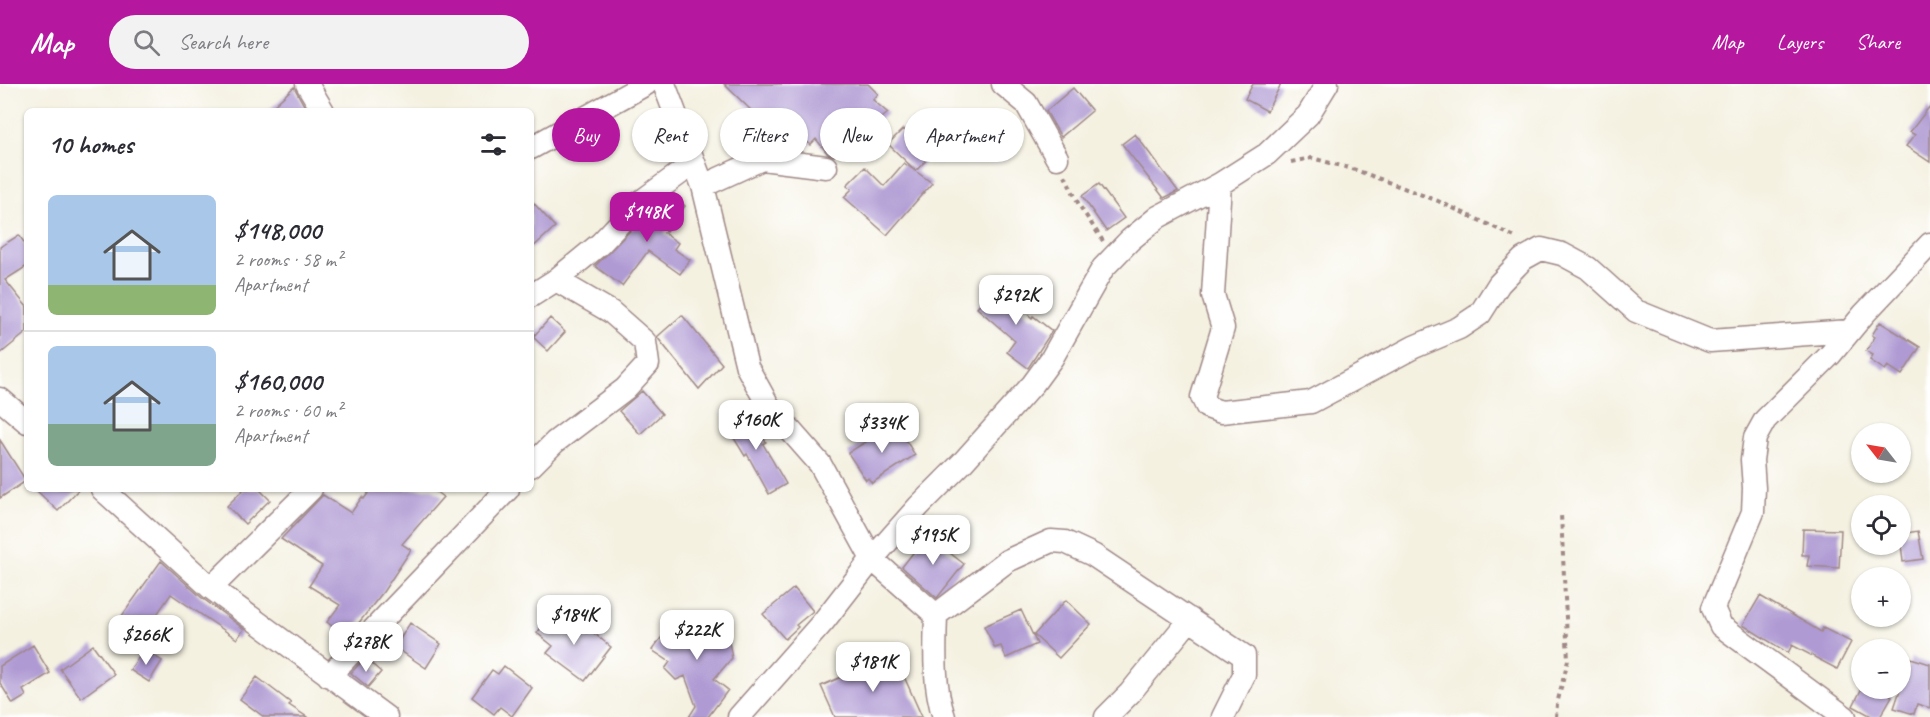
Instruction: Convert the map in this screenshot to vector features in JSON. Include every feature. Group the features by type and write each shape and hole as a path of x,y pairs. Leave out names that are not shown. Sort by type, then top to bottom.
{"street":[{"path":"307,84 321,108"},
{"path":"534,145 646,84"},
{"path":"664,84 673,108"},
{"path":"1003,84 1026,103 1057,158"},
{"path":"739,717 823,622 919,506 963,462 1033,384 1052,358 1102,268 1130,240 1158,217 1220,184 1267,154 1308,115 1327,84"},
{"path":"703,186 762,159 826,167"},
{"path":"534,294 556,280 600,244 639,202 694,162 703,186 747,367 768,405 819,464 872,560 936,615"},
{"path":"1220,184 1213,295 1223,328 1202,397 1207,407 1221,411 1311,402 1414,346 1459,328 1480,314 1499,284 1523,259 1541,249 1562,254 1588,268 1636,311 1710,341 1850,331"},
{"path":"1845,717 1721,626 1713,608 1753,512 1752,460 1755,438 1766,420 1830,355 1930,244"},
{"path":"534,463 555,442 625,389 648,364 645,342 610,312 556,280"},
{"path":"0,399 24,419"},
{"path":"105,492 211,588 386,717"},
{"path":"211,588 308,492"},
{"path":"329,676 499,492"},
{"path":"936,615 1007,561 1051,541 1065,542 1093,555 1245,656 1244,675 1223,717"},
{"path":"936,615 935,646 939,703 944,717"},
{"path":"1106,717 1130,693 1190,619"}],"path":[{"path":"1057,158 1079,205 1113,257"},
{"path":"1286,165 1295,160 1312,158 1356,170 1438,201 1541,249"},
{"path":"1556,717 1568,660 1561,514"}],"building":[{"path":"724,84 868,84 878,94 873,100 882,108 820,108 820,144 816,139 810,145 808,142 808,108 749,108"},
{"path":"1253,84 1281,84 1267,111 1245,99"},
{"path":"294,87 305,108 271,108"},
{"path":"1073,88 1092,111 1061,137 1046,111"},
{"path":"1930,106 1930,162 1906,146 1915,135 1910,132"},
{"path":"904,130 904,159 892,148 892,140"},
{"path":"1135,134 1178,191 1164,198 1122,144"},
{"path":"907,162 924,162 916,171"},
{"path":"904,163 932,183 887,235 844,197 852,189 847,185 865,167 884,186"},
{"path":"1099,184 1124,218 1106,231 1082,196"},
{"path":"674,194 685,206 679,213 681,215 664,233 678,243 674,249 690,260 680,274 648,251 622,286 595,266 648,213"},
{"path":"534,203 555,227 534,246"},
{"path":"19,235 24,242 24,268 5,280 24,303 24,334 0,354 0,247"},
{"path":"996,286 1032,318 1033,316 1052,331 1028,368 1007,352 1015,341 977,308"},
{"path":"682,315 722,364 699,389 657,337"},
{"path":"550,318 565,332 548,351 534,336"},
{"path":"1880,322 1920,347 1902,375 1888,366 1885,370 1870,360 1873,355 1866,351 1875,337 1872,335"},
{"path":"642,391 662,414 640,434 619,411"},
{"path":"747,412 766,442 763,444 786,484 769,494 747,454 745,456 726,425"},
{"path":"895,423 915,455 872,483 868,478 866,480 848,453"},
{"path":"0,440 24,478 24,482 0,498"},
{"path":"38,492 76,492 58,511"},
{"path":"241,492 262,492 270,500 245,524 227,506"},
{"path":"369,492 436,492 443,497 402,544 411,550 383,592 347,638 327,622 340,605 309,586 322,566 281,539 323,495 351,513 362,497 364,499"},
{"path":"1803,529 1841,530 1839,568 1807,566 1809,555 1802,555"},
{"path":"1918,531 1923,559 1903,562 1902,555 1911,555 1911,532"},
{"path":"927,535 964,564 937,598 902,567"},
{"path":"161,561 202,598 244,629 237,639 171,594 137,643 114,627"},
{"path":"794,588 813,611 796,625 798,627 785,639 763,614"},
{"path":"1760,596 1821,632 1823,628 1851,642 1837,669 1792,645 1788,653 1743,625"},
{"path":"1066,600 1091,624 1059,658 1034,635"},
{"path":"1021,610 1037,644 1006,658 1001,646 995,648 984,626"},
{"path":"559,612 587,633 590,630 611,647 585,681 547,653 553,646 537,633 549,617 553,620"},
{"path":"687,612 719,631 713,640 729,642 732,658 714,679 728,690 708,717 689,717 696,706 685,676 676,680 665,669 670,662 652,650 664,634 669,638"},
{"path":"410,623 441,644 426,668 395,647"},
{"path":"33,645 50,673 23,690 26,696 13,704 0,683 0,666"},
{"path":"93,645 114,674 81,698 60,669"},
{"path":"144,649 162,661 149,682 130,670"},
{"path":"894,654 922,717 835,717 821,686"},
{"path":"365,658 381,672 368,687 351,673"},
{"path":"1911,658 1930,664 1930,708 1917,704 1914,714 1894,708 1897,699 1911,699"},
{"path":"504,666 532,688 512,716 500,707 494,714 472,697 492,670 498,674"},
{"path":"257,677 291,703 289,705 307,717 264,717 240,699"},
{"path":"1856,699 1890,699 1880,717 1873,717 1853,706"}]}
